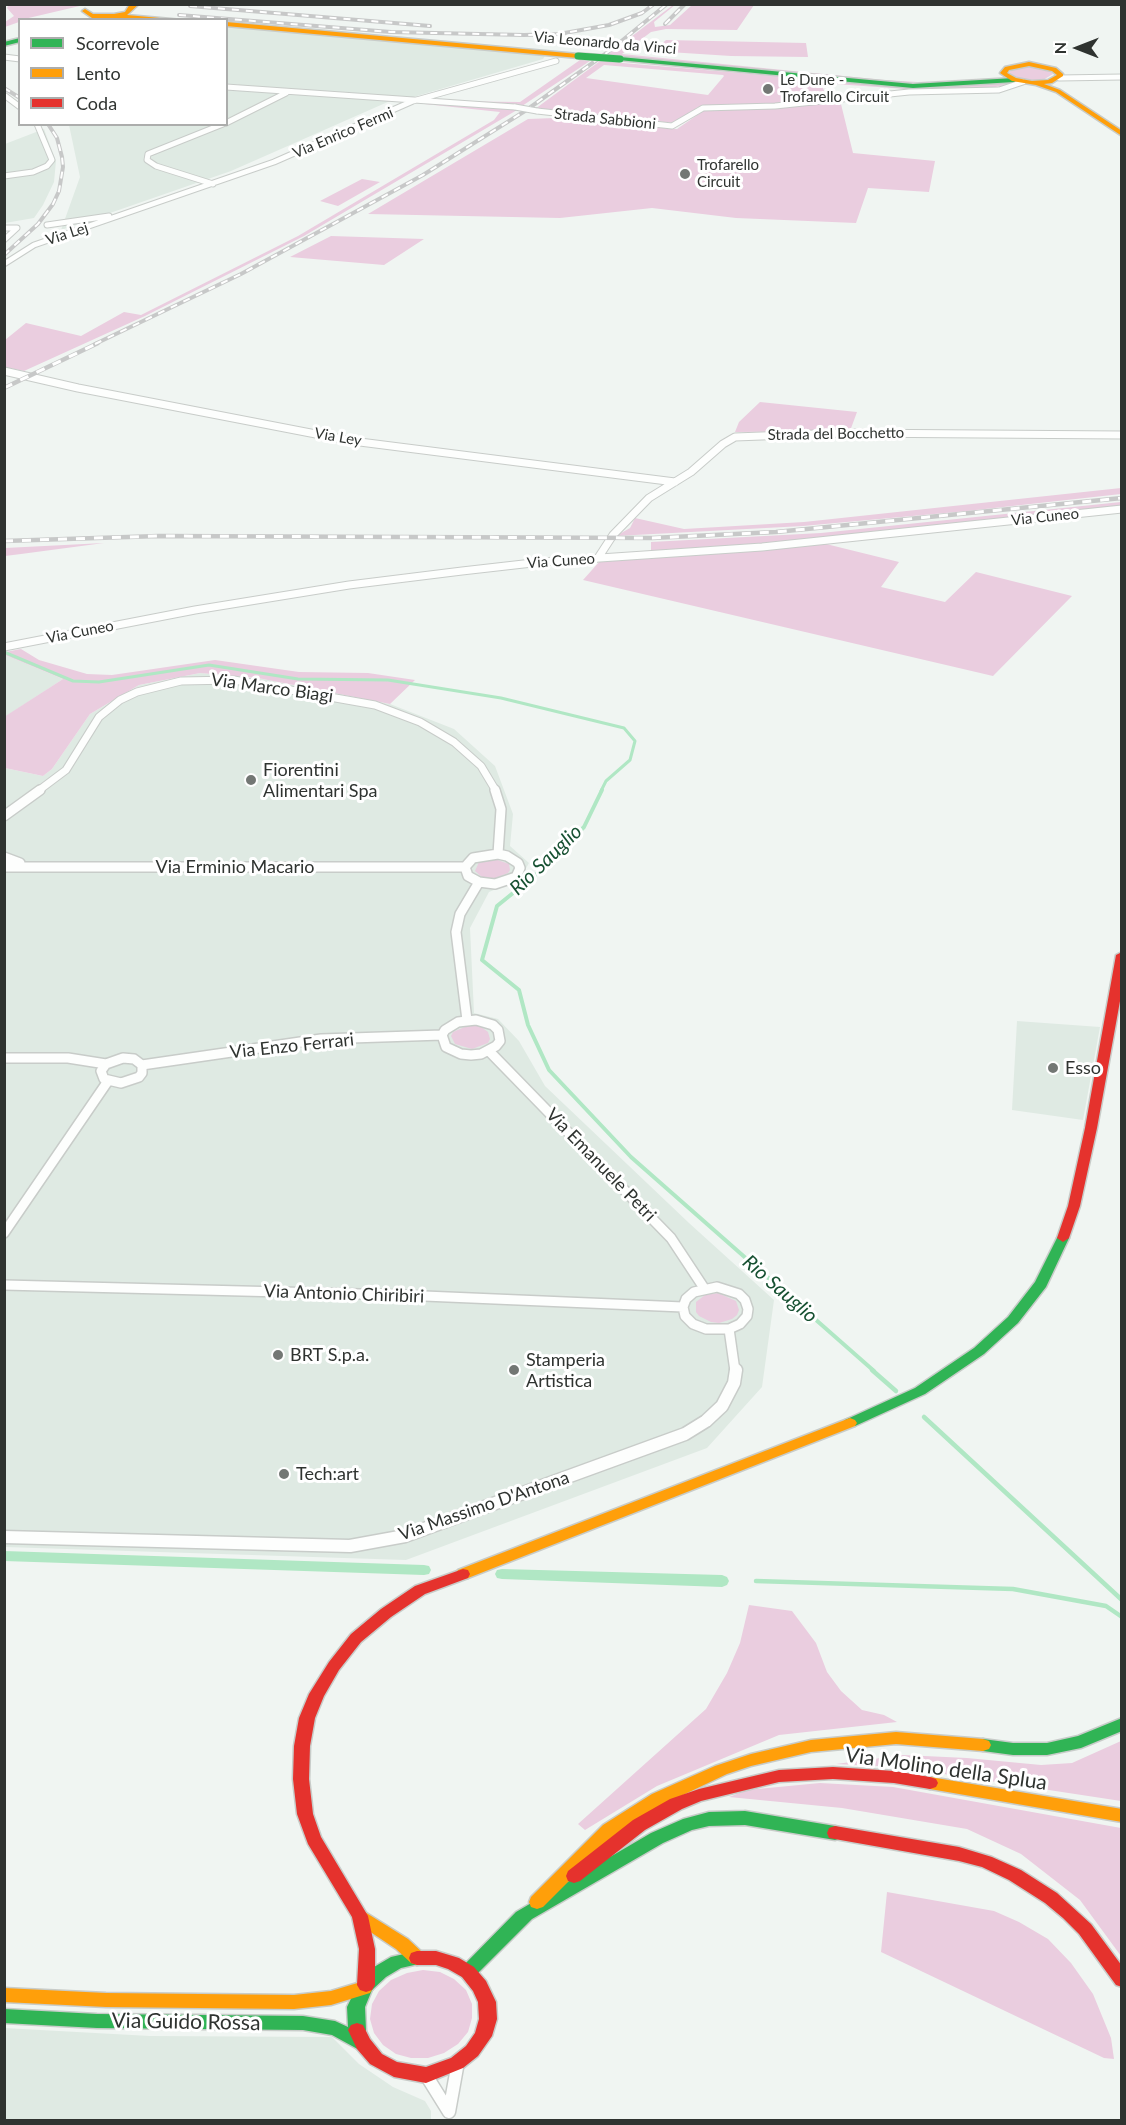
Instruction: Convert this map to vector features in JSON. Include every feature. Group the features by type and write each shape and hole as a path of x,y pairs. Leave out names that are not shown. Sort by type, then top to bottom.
{"main road":[{"path":"86,14 111,17 132,8 171,18"},
{"name":"Via Leonardo da Vinci","path":"228,24 896,85 932,86 1018,80"},
{"name":"Via Leonardo da Vinci","path":"1018,80 1007,68 1029,64 1047,66 1058,80"},
{"path":"1018,80 1058,80 1122,134"},
{"path":"363,2044 356,2026 356,2007 365,1987 367,1949 360,1916 314,1839 305,1814 301,1779 302,1746 307,1718 333,1666 356,1638 386,1613 420,1590 839,1428 920,1391 979,1351 1013,1320 1041,1284 1063,1238 1074,1206 1091,1128 1122,955"},
{"path":"522,1917 609,1830 658,1799 721,1770 751,1760 811,1746 896,1738 1013,1749 1047,1749 1082,1742 1122,1724"},
{"name":"Via Molino della Splua","path":"468,1972 522,1917 617,1841 658,1814 699,1795 779,1776 833,1773 894,1777 1122,1816"},
{"path":"522,1917 657,1838 690,1824 709,1820 745,1818 959,1854 986,1862 1015,1875 1052,1898 1085,1929 1122,1980"},
{"path":"360,1916 402,1944 417,1958"},
{"name":"Via Guido Rossa","path":"4,1995 106,2000 294,2002 331,1998 365,1987 380,1972 398,1962 417,1958 445,1961 468,1972"},
{"path":"426,2075 458,2062 472,2051 483,2036 488,2019 487,2002 480,1986 468,1972"},
{"name":"Via Guido Rossa","path":"4,2016 98,2021 303,2023 335,2028 363,2044 376,2059 394,2069 426,2075"}],"street":[{"name":"Via Enrico Fermi","path":"132,213 274,162 413,101 556,61"},
{"path":"1058,80 1081,76 1122,77"},
{"name":"Strada Sabbioni","path":"228,87 515,107 672,126 703,108 775,106 909,92 999,90 1018,80"},
{"path":"228,122 288,92"},
{"path":"4,95 18,106"},
{"path":"4,176 33,172 47,166 52,160 38,126"},
{"path":"213,184 147,160 148,154 220,126"},
{"path":"47,225 132,213"},
{"name":"Via Lej","path":"4,264 34,245 132,213"},
{"path":"4,228 17,228 4,240"},
{"name":"Via Ley","path":"4,371 78,388 352,441 675,482"},
{"name":"Strada del Bocchetto","path":"598,558 609,539 649,498 675,482 728,440 753,435 922,433 1122,435"},
{"name":"Via Cuneo","path":"4,647 195,610 349,585 541,562 762,547 1122,509"},
{"name":"Via Marco Biagi","path":"4,816 66,770 99,717 120,700 137,692 181,681 234,680 375,705 420,722 454,742 481,766 497,794 501,809 498,854"},
{"path":"498,854 513,859 520,868 516,877 503,883 479,882 468,876 465,867 473,858 498,854"},
{"path":"4,857 13,862 40,866"},
{"name":"Via Erminio Macario","path":"4,867 465,867"},
{"path":"467,1020 456,932 460,914 479,882"},
{"path":"467,1020 485,1022 498,1030 500,1041 489,1051 471,1055 461,1054 446,1047 442,1035 450,1025 467,1020"},
{"name":"Via Enzo Ferrari","path":"142,1065 321,1039 442,1035"},
{"name":"Via Emanuele Petri","path":"489,1051 671,1238 704,1288"},
{"path":"4,1058 68,1059 106,1064"},
{"path":"129,1058 142,1065 142,1073 134,1080 121,1083 108,1081 101,1071 106,1064 116,1059 129,1058"},
{"path":"4,1233 108,1081"},
{"name":"Via Antonio Chiribiri","path":"4,1285 401,1295 683,1307"},
{"path":"704,1288 730,1289 745,1300 748,1309 747,1316 740,1324 729,1329 706,1329 693,1324 685,1316 683,1307 686,1299 694,1292 704,1288"},
{"name":"Via Massimo D'Antona","path":"4,1537 350,1546 405,1536 685,1434 706,1421 722,1406 734,1383 736,1366 729,1329"},
{"path":"449,2116 458,2062"},
{"path":"426,2075 449,2116"}],"shaded area":[{"path":"9,4 84,4 29,18 18,18 18,22 5,27 5,22 14,16 7,8"},
{"path":"675,5 654,22 655,27 670,25 692,5 754,5 737,30 666,29 651,32 622,54 884,80 918,82 987,78 905,83 607,55"},
{"path":"228,25 547,53 543,59 410,98 228,84"},
{"path":"666,40 806,43 808,57 731,56 653,51"},
{"path":"580,60 590,61 522,106 431,101 520,102"},
{"path":"600,61 903,87 941,87 996,81 1014,83 987,89 920,90 821,83 827,98 773,104 698,107 674,123 535,109","holes":["604,65 723,75 708,95 586,78"]},
{"path":"1030,66 1049,70 1053,74 1043,80 1029,81 1015,78 1009,73 1012,69"},
{"path":"228,88 390,101 231,171 61,230 80,177 69,126 228,126"},
{"name":"Trofarello Circuit","path":"840,100 853,153 935,161 929,192 868,188 856,223 736,218 652,208 560,218 368,214 528,119 555,118 677,129 706,109"},
{"path":"415,103 517,110 304,236 145,316 24,371 5,367 5,340 26,323 81,336 124,312 141,315 298,236 494,120 500,112"},
{"path":"44,129 56,161 54,182 34,218 5,223 5,144"},
{"path":"362,179 380,182 338,206 320,201"},
{"path":"331,236 424,239 384,265 290,257"},
{"path":"760,402 857,412 850,431 735,432 739,422"},
{"path":"1121,488 1121,494 967,511 803,526 616,536 630,528 635,518 684,529 804,522"},
{"path":"1121,502 1121,507 824,538 651,552 651,542 821,533"},
{"path":"104,543 21,554 5,556 5,548"},
{"path":"822,543 899,562 881,587 945,602 976,572 1072,596 993,676 583,580 600,561"},
{"path":"21,649 39,660 87,674 112,675 215,660 299,672 368,673 415,680 390,704 258,678 200,673 139,685 90,714 52,769 43,776 5,768 4,717 63,679 5,655 5,652"},
{"path":"5,655 63,679 5,717"},
{"path":"200,673 258,678 390,704 454,729 495,766 513,814 510,846 529,863 520,879 489,892 470,928 474,1013 498,1019 519,1041 545,1086 774,1300 762,1387 707,1448 406,1560 5,1547 5,768 43,776 52,769 90,714 139,685"},
{"path":"495,859 509,864 508,873 493,879 482,877 475,871 479,862"},
{"name":"Esso","path":"1017,1021 1100,1027 1083,1120 1012,1110"},
{"path":"467,1026 480,1026 488,1032 490,1039 488,1043 472,1049 455,1044 451,1036 453,1032"},
{"path":"718,1293 736,1301 739,1310 732,1319 719,1323 711,1322 696,1312 696,1302 705,1295"},
{"path":"749,1605 792,1611 816,1643 827,1672 841,1691 862,1710 884,1715 897,1722 779,1735 657,1786 585,1830 578,1824 706,1709 727,1673 740,1643"},
{"path":"1121,1741 1121,1801 898,1767 836,1764 903,1755 1041,1765 1072,1763"},
{"path":"820,1783 893,1787 1121,1828 1121,1956 1080,1900 1021,1854 967,1829 842,1808 729,1797 747,1790"},
{"path":"887,1892 994,1911 1048,1939 1071,1963 1093,1994 1111,2038 1114,2059 1104,2058 881,1952"},
{"path":"423,1970 440,1972 454,1979 466,1990 472,2004 472,2018 468,2032 458,2044 444,2053 428,2058 411,2058 396,2054 383,2045 374,2033 370,2019 372,2004 379,1991 391,1980 407,1973"},
{"path":"4,2028 150,2036 332,2037 359,2064 393,2087 425,2101 431,2111 431,2120 5,2120"}],"waterway":[{"name":"Rio Sauglio","path":"4,652 73,681 99,682 209,665 298,679 388,680 501,698 624,728 635,741 630,760 606,781 601,791"},
{"name":"Rio Sauglio","path":"602,790 584,827 539,872 497,906 482,960 519,990 528,1025 549,1070 631,1157 874,1371"},
{"name":"Rio Sauglio","path":"872,1370 896,1391"},
{"name":"Rio Sauglio","path":"924,1417 1122,1600"},
{"path":"4,1556 424,1570"},
{"path":"502,1574 722,1581"},
{"path":"756,1581 1013,1589 1106,1606 1122,1617"}],"railway":[{"path":"228,19 391,32 559,34 609,25 642,13 654,4"},
{"path":"95,344 241,274 423,175 525,111 608,52 667,4"},
{"path":"665,24 685,4"},
{"path":"190,6 430,26"},
{"path":"179,15 216,18"},
{"path":"4,88 18,97"},
{"path":"4,255 38,224 53,204 59,191 63,167 62,157 57,138 49,126"},
{"path":"4,388 98,343"},
{"path":"4,541 159,536 652,538 776,532 1122,498"}],"traffic: fast":[{"path":"4,44 18,40"},
{"path":"578,56 620,59"},
{"path":"620,59 913,86 1014,80"},
{"path":"850,1423 920,1391 979,1351 1013,1320 1041,1284 1063,1238"},
{"path":"983,1745 1013,1749 1047,1749 1081,1742 1122,1724"},
{"path":"522,1917 657,1838 689,1824 709,1819 745,1818 835,1833"},
{"path":"468,1972 526,1915"},
{"path":"357,2030 356,2007 366,1985 380,1972 397,1962 417,1958"},
{"path":"4,2016 97,2021 303,2023 335,2028 363,2044"}],"traffic: slow":[{"path":"85,11 92,16 114,16 127,13 130,7 136,4"},
{"path":"114,16 146,18"},
{"path":"228,24 578,56"},
{"path":"1029,64 1054,69 1061,75 1050,82 1032,83 1014,80 1003,73 1007,68 1029,64"},
{"path":"1039,85 1058,91 1122,134"},
{"path":"463,1574 850,1423"},
{"path":"537,1902 609,1830 658,1799 721,1770 751,1760 811,1746 896,1738 983,1745"},
{"path":"930,1783 1122,1816"},
{"path":"360,1916 402,1944 417,1958"},
{"path":"4,1995 106,2000 294,2002 331,1998 364,1988"}],"traffic: jam":[{"path":"1063,1238 1074,1206 1091,1128 1122,955"},
{"path":"366,1985 367,1949 360,1916 314,1839 305,1814 301,1779 302,1746 307,1718 317,1694 334,1666 356,1638 386,1613 420,1590 463,1574"},
{"path":"574,1876 639,1825 676,1804 699,1795 779,1776 833,1773 894,1777 930,1783"},
{"path":"835,1833 959,1854 986,1862 1015,1875 1051,1898 1069,1913 1085,1929 1122,1980"},
{"path":"357,2030 363,2044 376,2059 394,2069 426,2075 457,2063 472,2051 483,2036 488,2019 487,2002 480,1986 468,1972 453,1963 436,1958 417,1958"}],"place":[{"name":"Le Dune - Trofarello Circuit","path":"768,89"},
{"name":"Trofarello Circuit","path":"685,174"},
{"name":"Fiorentini Alimentari Spa","path":"251,780"},
{"name":"Esso","path":"1053,1068"},
{"name":"BRT S.p.a.","path":"278,1355"},
{"name":"Stamperia Artistica","path":"514,1370"},
{"name":"Tech:art","path":"284,1474"}]}
